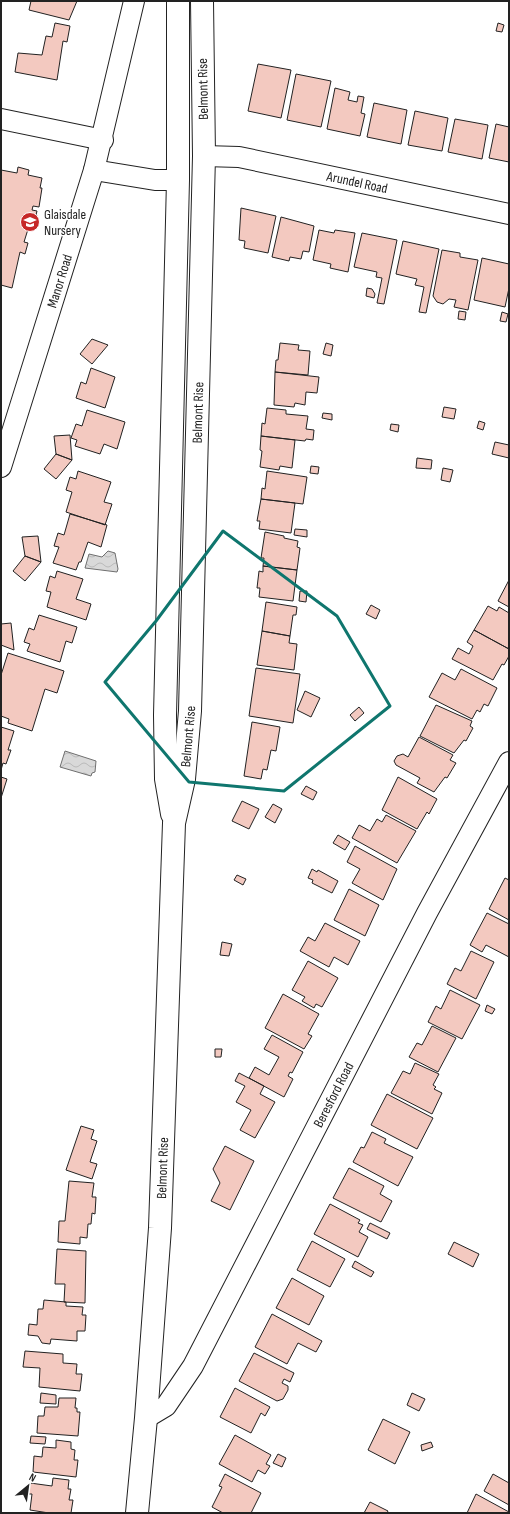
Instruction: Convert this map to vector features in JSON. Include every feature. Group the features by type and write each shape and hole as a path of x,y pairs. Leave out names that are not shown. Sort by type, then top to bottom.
{"highway":[{"name":"Belmont Rise","path":"174,823 166,779 165,715 178,180 178,1"},
{"name":"Belmont Rise","path":"137,1513 146,1418 160,1220 174,823 184,779 190,711 204,156 202,1"}],"street":[{"name":"Manor Road","path":"1,467 103,140 134,1"},
{"path":"1,118 103,140"},
{"name":"Arundel Road","path":"204,156 238,157 509,214"},
{"path":"94,170 155,180 178,180"},
{"name":"Beresford Road","path":"146,1418 166,1406 193,1366 412,942 509,762"}],"highlighted area":[{"path":"223,531 337,616 390,706 284,791 189,782 105,682 156,621"}],"water":[{"path":"108,551 115,553 118,569 117,572 85,568 89,554 102,557"},
{"path":"65,751 96,761 95,772 92,773 91,776 60,767"}],"building":[{"path":"31,1 77,1 69,20 29,10"},
{"path":"55,23 70,26 67,42 63,41 57,80 15,72 18,53 42,55 46,36 52,37"},
{"path":"498,23 504,25 502,32 496,31"},
{"path":"258,64 291,70 281,118 248,111"},
{"path":"296,74 331,81 321,127 287,120"},
{"path":"335,88 350,92 348,100 357,102 358,96 364,97 361,113 365,114 360,136 327,129"},
{"path":"374,103 407,110 401,144 367,137"},
{"path":"415,111 448,118 442,151 408,145"},
{"path":"455,119 488,125 482,159 448,152"},
{"path":"496,124 509,127 509,162 489,158"},
{"path":"18,167 29,170 28,175 42,178 40,188 42,188 39,207 33,206 32,210 37,211 33,227 29,226 24,242 28,243 25,254 20,252 12,288 1,285 1,170 17,173"},
{"path":"241,208 276,216 268,253 244,248 245,241 239,240"},
{"path":"281,217 314,226 309,252 303,251 301,259 290,257 289,261 272,257"},
{"path":"319,230 334,233 335,230 355,233 348,272 330,268 331,264 313,260"},
{"path":"362,233 397,240 384,304 377,303 382,278 376,277 377,272 354,267"},
{"path":"403,241 439,249 426,313 419,312 424,287 415,285 417,279 396,274"},
{"path":"442,250 460,253 460,257 478,260 468,310 454,307 456,300 449,299 443,304 437,302 433,296"},
{"path":"482,258 509,264 509,288 505,307 474,300"},
{"path":"367,288 372,289 375,294 374,298 366,296"},
{"path":"459,311 466,312 465,320 458,319"},
{"path":"502,312 508,314 506,322 500,321"},
{"path":"92,339 108,345 92,364 80,354"},
{"path":"280,343 299,345 298,350 310,351 308,375 275,372"},
{"path":"326,343 333,345 331,356 323,354"},
{"path":"91,368 115,377 105,408 76,398 81,382 86,384"},
{"path":"275,372 319,377 317,393 306,392 305,405 295,403 294,407 274,405"},
{"path":"444,407 456,409 454,419 442,417"},
{"path":"267,408 286,410 286,414 308,416 306,429 314,430 313,440 306,439 305,441 261,436 262,423 265,424"},
{"path":"87,410 125,422 117,449 104,444 100,454 75,446 77,440 71,438 76,424 82,426"},
{"path":"323,413 332,414 332,420 322,418"},
{"path":"479,421 485,423 483,430 477,428"},
{"path":"391,424 399,425 398,432 390,430"},
{"path":"70,435 72,460 56,454 54,436"},
{"path":"261,436 295,440 292,468 280,466 279,470 260,467 262,451 260,450"},
{"path":"495,442 509,445 509,458 492,454"},
{"path":"56,454 72,460 56,479 44,469"},
{"path":"417,458 432,460 431,469 416,468"},
{"path":"311,466 319,467 318,474 310,473"},
{"path":"443,468 453,470 450,482 441,480"},
{"path":"78,471 111,482 104,502 112,504 105,525 66,512 72,492 66,490 70,477 76,479"},
{"path":"267,471 307,477 303,504 261,499 262,488 265,489"},
{"path":"261,499 295,503 291,533 259,529 260,521 257,521"},
{"path":"70,514 107,525 101,547 88,542 81,562 79,562 76,570 53,563 59,547 54,546 58,533 64,535"},
{"path":"295,529 307,530 307,537 294,535"},
{"path":"265,532 298,541 297,547 300,548 297,570 263,566 264,558 261,558"},
{"path":"38,536 41,562 25,556 22,537"},
{"path":"25,556 41,562 25,581 13,571"},
{"path":"263,566 297,570 293,601 259,597 260,588 257,588 259,571 263,572"},
{"path":"57,571 83,579 76,599 91,604 86,620 47,607 51,592 46,591 50,576 55,578"},
{"path":"509,580 509,607 498,601"},
{"path":"300,591 307,591 306,602 299,601"},
{"path":"266,602 297,607 296,615 293,615 290,636 262,631"},
{"path":"371,605 380,610 376,619 366,614"},
{"path":"488,606 497,611 499,607 509,613 509,649 474,630"},
{"path":"39,615 77,627 72,643 66,641 60,662 27,651 30,644 24,642 29,628 34,630"},
{"path":"11,623 14,650 1,645 1,624"},
{"path":"474,630 509,649 509,656 504,665 502,664 493,680 452,659 458,648 469,654 473,646 467,642"},
{"path":"262,631 290,636 289,643 297,644 294,670 257,665"},
{"path":"8,653 64,671 57,693 45,689 32,731 8,723 9,719 1,716 1,675"},
{"path":"256,668 300,674 293,723 249,716"},
{"path":"461,669 497,688 488,706 484,704 480,712 477,710 472,719 429,697 442,673 455,680"},
{"path":"305,691 320,698 311,717 297,710"},
{"path":"436,705 472,721 470,726 473,728 466,741 464,740 454,753 420,736"},
{"path":"359,707 364,713 355,721 350,715"},
{"path":"252,722 280,727 276,751 271,750 267,770 263,769 261,779 244,776"},
{"path":"1,727 14,731 8,750 11,750 6,764 3,763 1,770"},
{"path":"419,737 453,755 450,760 456,763 447,778 445,777 434,792 417,783 420,778 396,765 394,761 397,756 403,754 408,757"},
{"path":"1,777 7,779 1,798"},
{"path":"398,777 437,799 429,814 427,812 417,829 382,810"},
{"path":"306,786 317,792 313,800 301,794"},
{"path":"242,801 259,809 249,829 232,821"},
{"path":"273,804 282,809 275,823 265,817"},
{"path":"386,815 416,831 397,863 352,838 359,825 370,831 377,819 382,822"},
{"path":"338,835 350,842 345,850 333,843"},
{"path":"355,846 397,869 383,900 352,883 360,869 347,862"},
{"path":"312,869 317,872 318,870 338,881 332,893 312,883 313,880 308,878"},
{"path":"237,875 246,879 243,885 234,880"},
{"path":"505,878 509,880 509,920 489,909"},
{"path":"349,889 379,905 365,936 334,920"},
{"path":"487,913 509,924 509,957 486,945 482,952 470,945"},
{"path":"325,923 360,941 348,965 334,957 329,967 300,951 308,937 315,941"},
{"path":"222,942 232,944 229,956 220,955"},
{"path":"471,951 494,962 476,999 447,984 455,968 461,971"},
{"path":"308,961 338,978 322,1007 316,1004 314,1008 302,1001 305,997 292,990"},
{"path":"450,990 480,1005 462,1039 428,1022 436,1006 441,1009"},
{"path":"283,994 319,1014 308,1034 312,1036 304,1049 265,1028"},
{"path":"487,1005 495,1009 492,1014 485,1011"},
{"path":"432,1026 456,1038 438,1072 409,1057 417,1043 422,1045"},
{"path":"272,1035 303,1052 292,1073 290,1072 288,1076 293,1079 284,1097 249,1078 255,1067 269,1075 279,1057 264,1049"},
{"path":"215,1049 222,1049 221,1057 215,1057"},
{"path":"415,1063 439,1074 433,1085 436,1087 434,1089 442,1093 432,1114 391,1093 403,1071 410,1074"},
{"path":"239,1073 264,1086 260,1094 275,1102 255,1138 240,1130 251,1110 236,1102 245,1086 235,1081"},
{"path":"387,1094 433,1118 417,1149 371,1125"},
{"path":"81,1126 94,1130 91,1139 97,1141 90,1162 97,1164 92,1179 66,1170"},
{"path":"372,1132 386,1139 384,1143 413,1157 398,1186 353,1162 361,1147 364,1148"},
{"path":"225,1146 254,1161 230,1210 211,1201 220,1183 213,1169"},
{"path":"349,1168 384,1186 380,1194 392,1201 381,1222 333,1198"},
{"path":"69,1181 94,1183 92,1197 96,1197 95,1214 92,1213 91,1224 88,1224 87,1238 80,1237 80,1244 58,1242 59,1221 65,1221"},
{"path":"330,1204 360,1220 358,1223 363,1225 359,1232 368,1237 358,1257 314,1234"},
{"path":"370,1223 390,1233 387,1239 367,1229"},
{"path":"312,1241 345,1259 330,1287 297,1270"},
{"path":"454,1242 479,1254 473,1267 448,1254"},
{"path":"57,1249 86,1251 85,1303 64,1302 65,1284 55,1284"},
{"path":"355,1261 374,1272 371,1277 352,1267"},
{"path":"292,1278 324,1296 309,1325 276,1308"},
{"path":"44,1300 66,1302 66,1306 83,1307 82,1315 86,1315 85,1331 77,1331 77,1341 51,1339 50,1344 42,1343 38,1336 28,1335 29,1324 37,1325 38,1309 43,1309"},
{"path":"272,1314 322,1341 316,1352 298,1343 287,1364 255,1347"},
{"path":"25,1351 63,1354 63,1363 77,1364 76,1374 82,1374 80,1391 39,1387 40,1368 23,1367"},
{"path":"254,1353 294,1373 290,1382 284,1379 282,1383 288,1386 288,1390 283,1399 277,1401 239,1381"},
{"path":"235,1388 270,1407 265,1416 261,1413 251,1433 220,1417"},
{"path":"41,1393 56,1395 56,1404 40,1403"},
{"path":"412,1393 425,1399 419,1411 407,1405"},
{"path":"59,1398 76,1398 75,1408 77,1408 77,1412 80,1412 78,1436 37,1433 38,1416 44,1416 45,1407 58,1407"},
{"path":"383,1419 410,1432 395,1464 368,1450"},
{"path":"235,1435 271,1455 266,1464 270,1466 265,1474 258,1470 252,1482 219,1464"},
{"path":"31,1436 46,1437 45,1444 30,1443"},
{"path":"56,1440 71,1442 71,1449 75,1450 74,1460 78,1460 76,1477 33,1472 34,1456 42,1457 43,1447 56,1448"},
{"path":"431,1442 433,1447 422,1451 421,1445"},
{"path":"278,1454 286,1458 282,1467 273,1463"},
{"path":"225,1474 261,1493 251,1513 223,1513 212,1507 222,1487 219,1486"},
{"path":"493,1474 509,1483 509,1505 484,1491"},
{"path":"53,1478 69,1480 68,1489 71,1489 69,1500 73,1500 71,1513 49,1513 30,1510 32,1494 28,1494 30,1483 52,1486"},
{"path":"476,1494 509,1512 509,1513 467,1513"},
{"path":"370,1502 388,1511 387,1513 364,1513"}],"place":[{"name":"Glaisdale Nursery","path":"30,222"}]}
